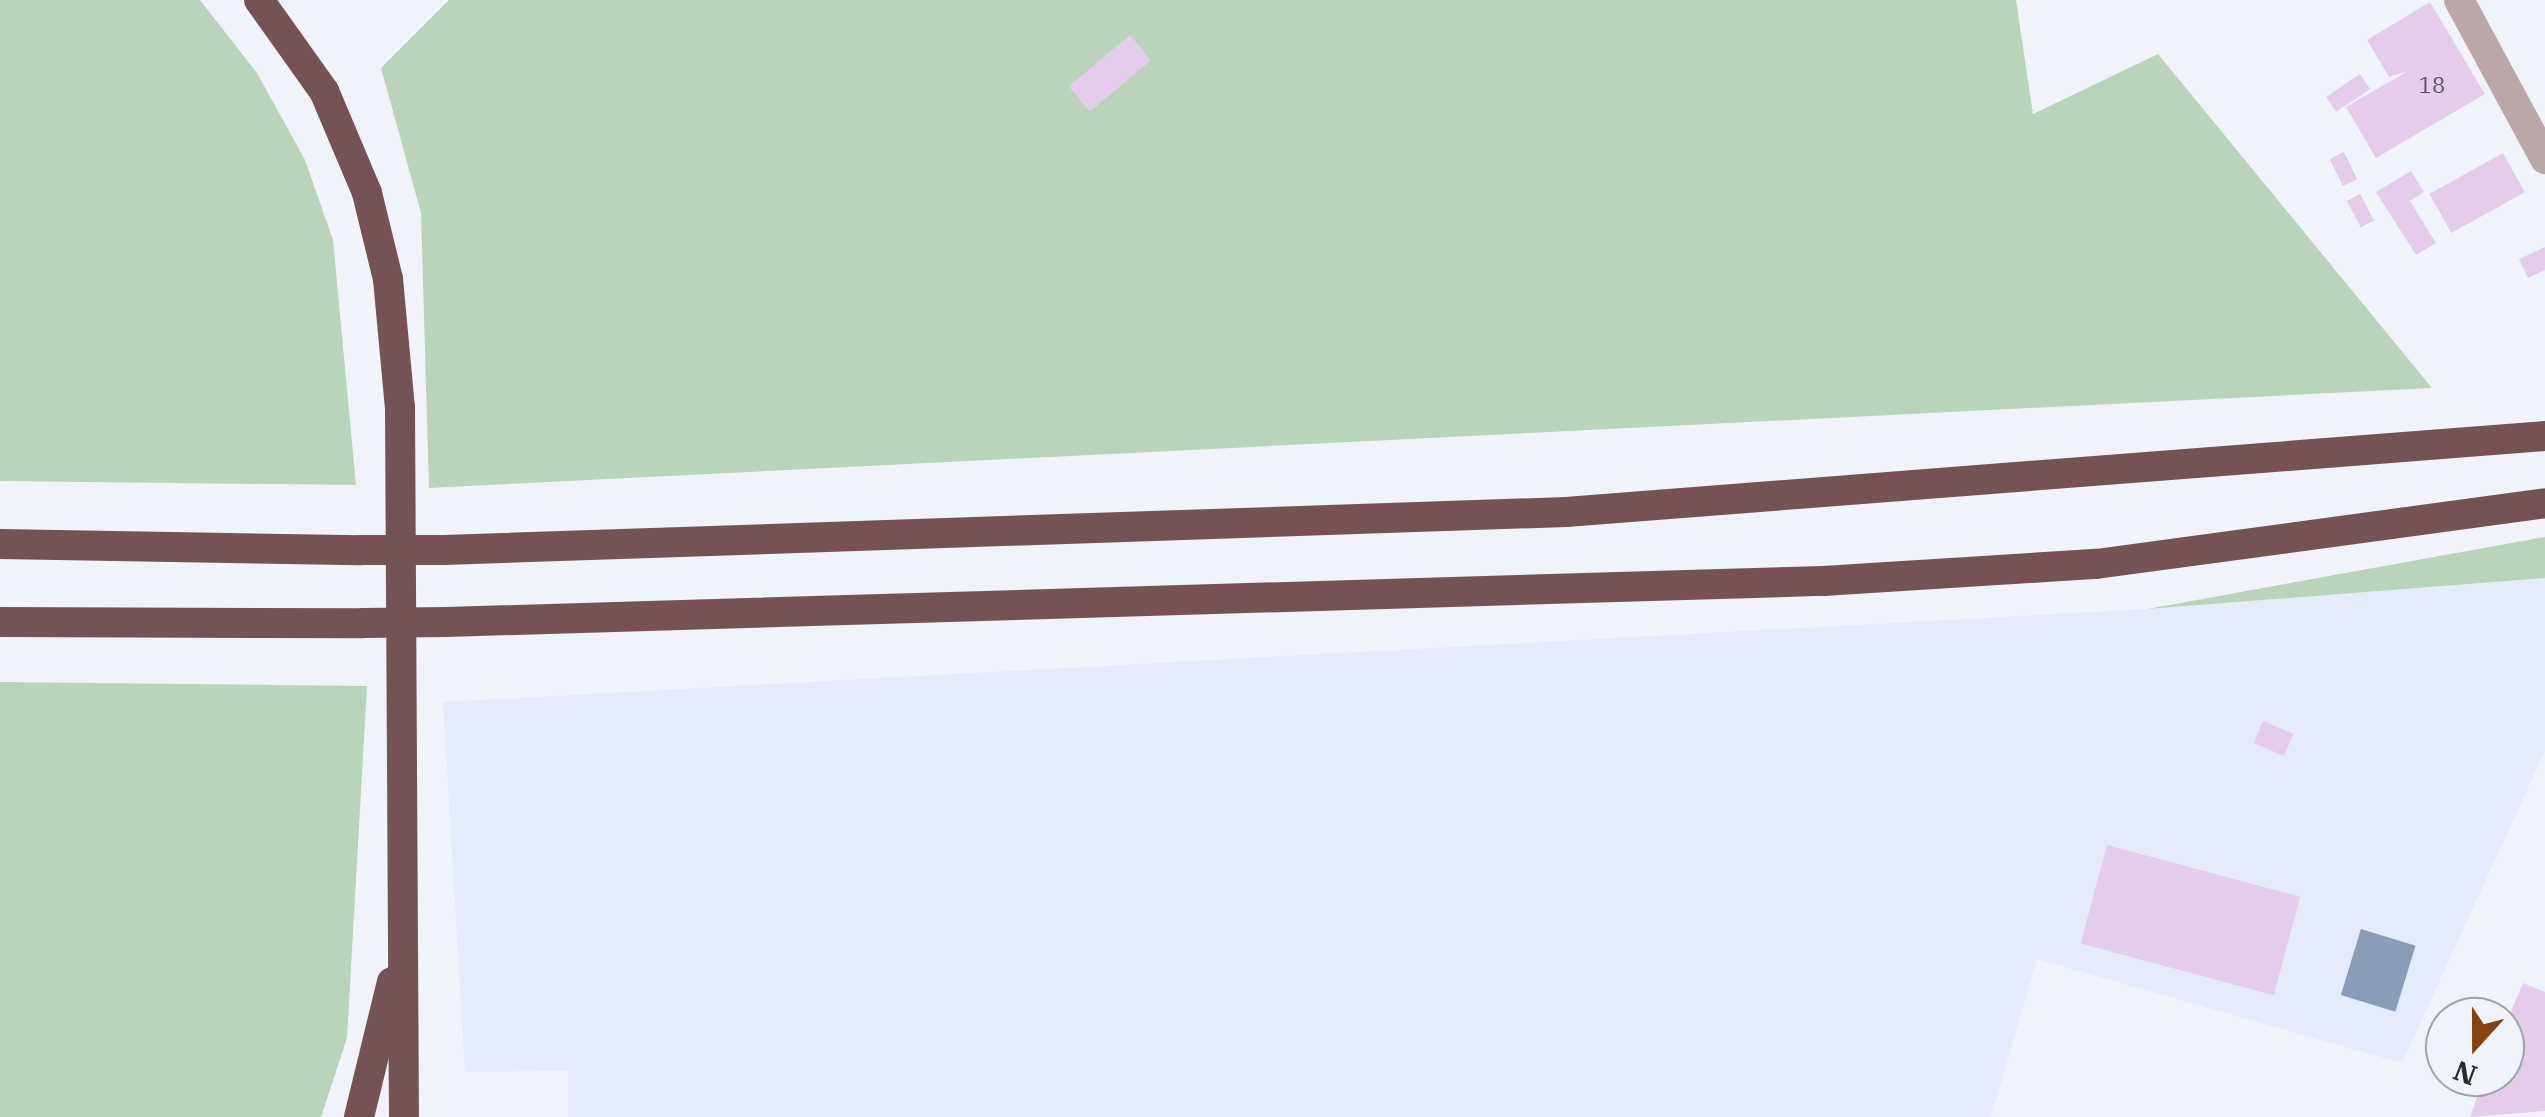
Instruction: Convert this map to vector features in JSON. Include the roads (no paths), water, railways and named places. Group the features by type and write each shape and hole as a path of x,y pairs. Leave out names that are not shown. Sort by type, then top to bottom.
{"highway":[{"path":"259,0 324,91 367,193 388,279 400,408 407,901 404,1117"},
{"path":"0,544 444,550 1566,512 2545,436"},
{"path":"0,622 446,622 1842,580 2096,564 2545,503"},
{"path":"359,1117 407,901"}],"street":[{"path":"2459,0 2545,158"}],"water":[{"path":"2361,929 2416,946 2395,1012 2341,995"}]}
